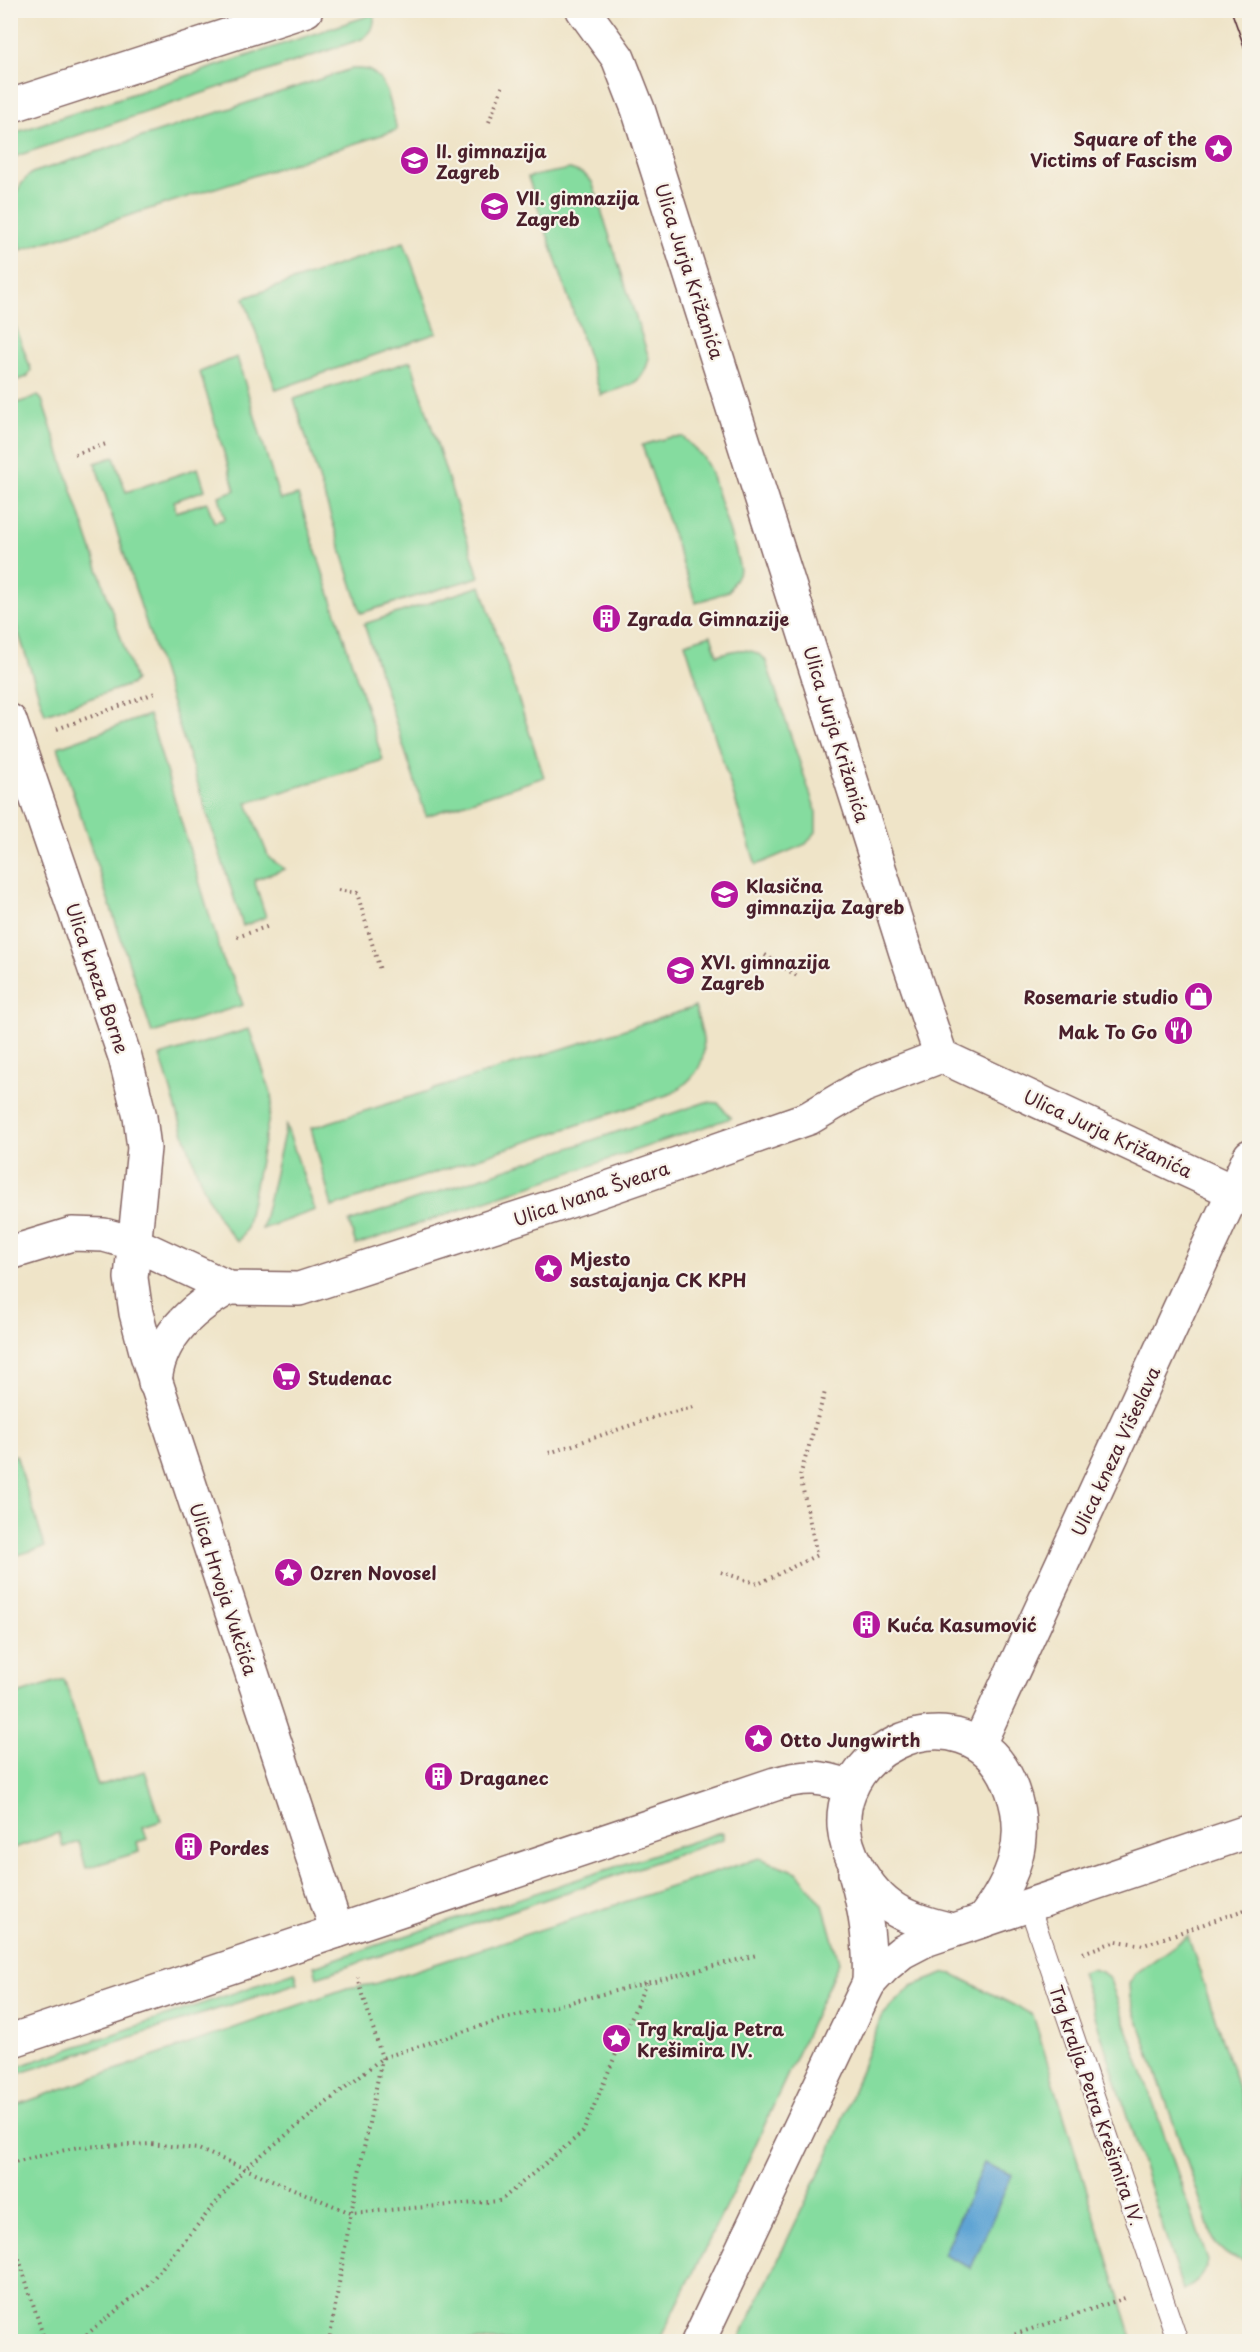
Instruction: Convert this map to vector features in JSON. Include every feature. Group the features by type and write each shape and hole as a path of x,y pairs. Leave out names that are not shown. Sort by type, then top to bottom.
{"street":[{"path":"10,106 306,10"},
{"name":"Ulica Jurja Križanića","path":"583,10 618,58 635,101 941,1056 1234,1192"},
{"name":"Ulica kneza Borne","path":"13,736 125,1057 140,1117 144,1148 134,1243"},
{"name":"Ulica Ivana Šveara","path":"10,1253 72,1234 104,1235 134,1243 229,1288 299,1289 541,1210 809,1118 863,1086 941,1056"},
{"name":"Ulica kneza Višeslava","path":"979,1744 1250,1156"},
{"name":"Ulica Hrvoja Vukčića","path":"134,1243 132,1294 155,1383 337,1931"},
{"path":"155,1383 156,1369 168,1341 191,1313 229,1288"},
{"path":"869,1983 870,1949 867,1920 845,1833 844,1811 858,1773 871,1759 902,1739 920,1734 948,1733 979,1744 992,1755 1007,1776 1021,1814 1019,1847 1008,1881 967,1925"},
{"path":"10,2041 775,1784 799,1777 825,1778 851,1787"},
{"path":"698,2342 869,1983 902,1952 967,1925 1250,1831"},
{"path":"850,1854 877,1895 895,1912 967,1925"}],"lane":[{"name":"Trg kralja Petra Krešimira IV.","path":"1029,1905 1178,2342"}],"path":[{"path":"489,122 503,85"},
{"path":"75,454 109,443"},
{"path":"57,729 155,693"},
{"path":"338,890 357,893 380,970"},
{"path":"237,937 269,926"},
{"path":"765,955 801,978"},
{"path":"721,1572 758,1584 817,1555 800,1476 825,1392"},
{"path":"549,1454 661,1415 694,1407"},
{"path":"1073,1956 1116,1941 1144,1945 1250,1908"},
{"path":"77,2342 146,2287 244,2169 382,2058 500,2020 757,1955"},
{"path":"329,2342 351,2212 382,2058 358,1978"},
{"path":"10,2163 78,2147 151,2144 198,2149 351,2212 500,2201 583,2132 646,1983"},
{"path":"10,2230 45,2342"},
{"path":"992,2342 1131,2296"}],"green space":[{"path":"374,14 372,29 362,39 11,158 11,134"},
{"path":"351,69 368,70 382,81 389,97 397,130 21,250 13,218 14,199 23,181 32,173"},
{"path":"570,169 584,174 592,182 649,358 638,380 626,387 601,395 528,177"},
{"path":"404,242 437,333 276,390 244,298"},
{"path":"11,314 31,370 27,377 11,382"},
{"path":"237,357 280,500 298,495 383,760 247,803 269,858 285,869 254,880 266,917 243,926 95,463 114,457 126,492 198,468 205,490 174,501 176,512 207,502 214,522 225,519 219,496 235,490 200,372"},
{"path":"411,361 479,577 361,613 294,399"},
{"path":"38,396 42,400 135,680 132,684 45,714 11,610 11,405"},
{"path":"671,437 683,437 703,457 710,470 740,570 729,591 696,603 642,445"},
{"path":"481,586 544,777 426,816 364,624"},
{"path":"711,635 717,655 748,650 765,659 816,811 816,832 806,844 756,865 685,643"},
{"path":"149,715 225,967 232,975 243,1005 152,1033 58,747"},
{"path":"695,1007 704,1045 703,1055 695,1074 673,1093 332,1207 311,1128"},
{"path":"249,1029 271,1093 272,1103 246,1229 238,1242 224,1226 201,1181 160,1056"},
{"path":"706,1102 718,1103 731,1118 356,1245 349,1222"},
{"path":"286,1125 315,1210 262,1229"},
{"path":"16,1455 45,1547 11,1557 11,1457"},
{"path":"64,1679 98,1786 145,1771 161,1821 143,1827 147,1839 137,1842 139,1852 86,1868 79,1842 63,1847 59,1833 11,1849 11,1696"},
{"path":"723,1833 723,1839 317,1977 314,1966"},
{"path":"759,1858 797,1872 823,1905 839,1962 743,2172 659,2341 11,2341 11,2107 347,1988 374,1984"},
{"path":"1188,1936 1249,2121 1249,2260 1230,2256 1215,2243 1130,1997 1129,1984 1135,1974"},
{"path":"1092,1969 1102,1972 1110,1980 1208,2260 1200,2279 1183,2291 1081,1972"},
{"path":"295,1972 298,1983 11,2076 11,2069"},
{"path":"946,1973 953,1974 1033,2015 1133,2341 738,2342 831,2149 881,2017 912,1986"}],"water":[{"path":"984,2163 1012,2175 971,2268 943,2255"}],"tram line":[{"path":"1231,10 1250,63"}],"place":[{"name":"Square of the Victims of Fascism","path":"1218,148"},
{"name":"II. gimnazija Zagreb","path":"415,160"},
{"name":"VII. gimnazija Zagreb","path":"495,207"},
{"name":"Zgrada Gimnazije","path":"606,618"},
{"name":"Klasična gimnazija Zagreb","path":"725,895"},
{"name":"XVI. gimnazija Zagreb","path":"680,971"},
{"name":"Rosemarie studio","path":"1199,996"},
{"name":"Mak To Go","path":"1178,1031"},
{"name":"Mjesto sastajanja CK KPH","path":"549,1268"},
{"name":"Studenac","path":"287,1377"},
{"name":"Ozren Novosel","path":"289,1572"},
{"name":"Kuća Kasumović","path":"866,1624"},
{"name":"Otto Jungwirth","path":"759,1739"},
{"name":"Draganec","path":"438,1777"},
{"name":"Pordes","path":"188,1847"},
{"name":"Trg kralja Petra Krešimira IV.","path":"616,2038"}]}
